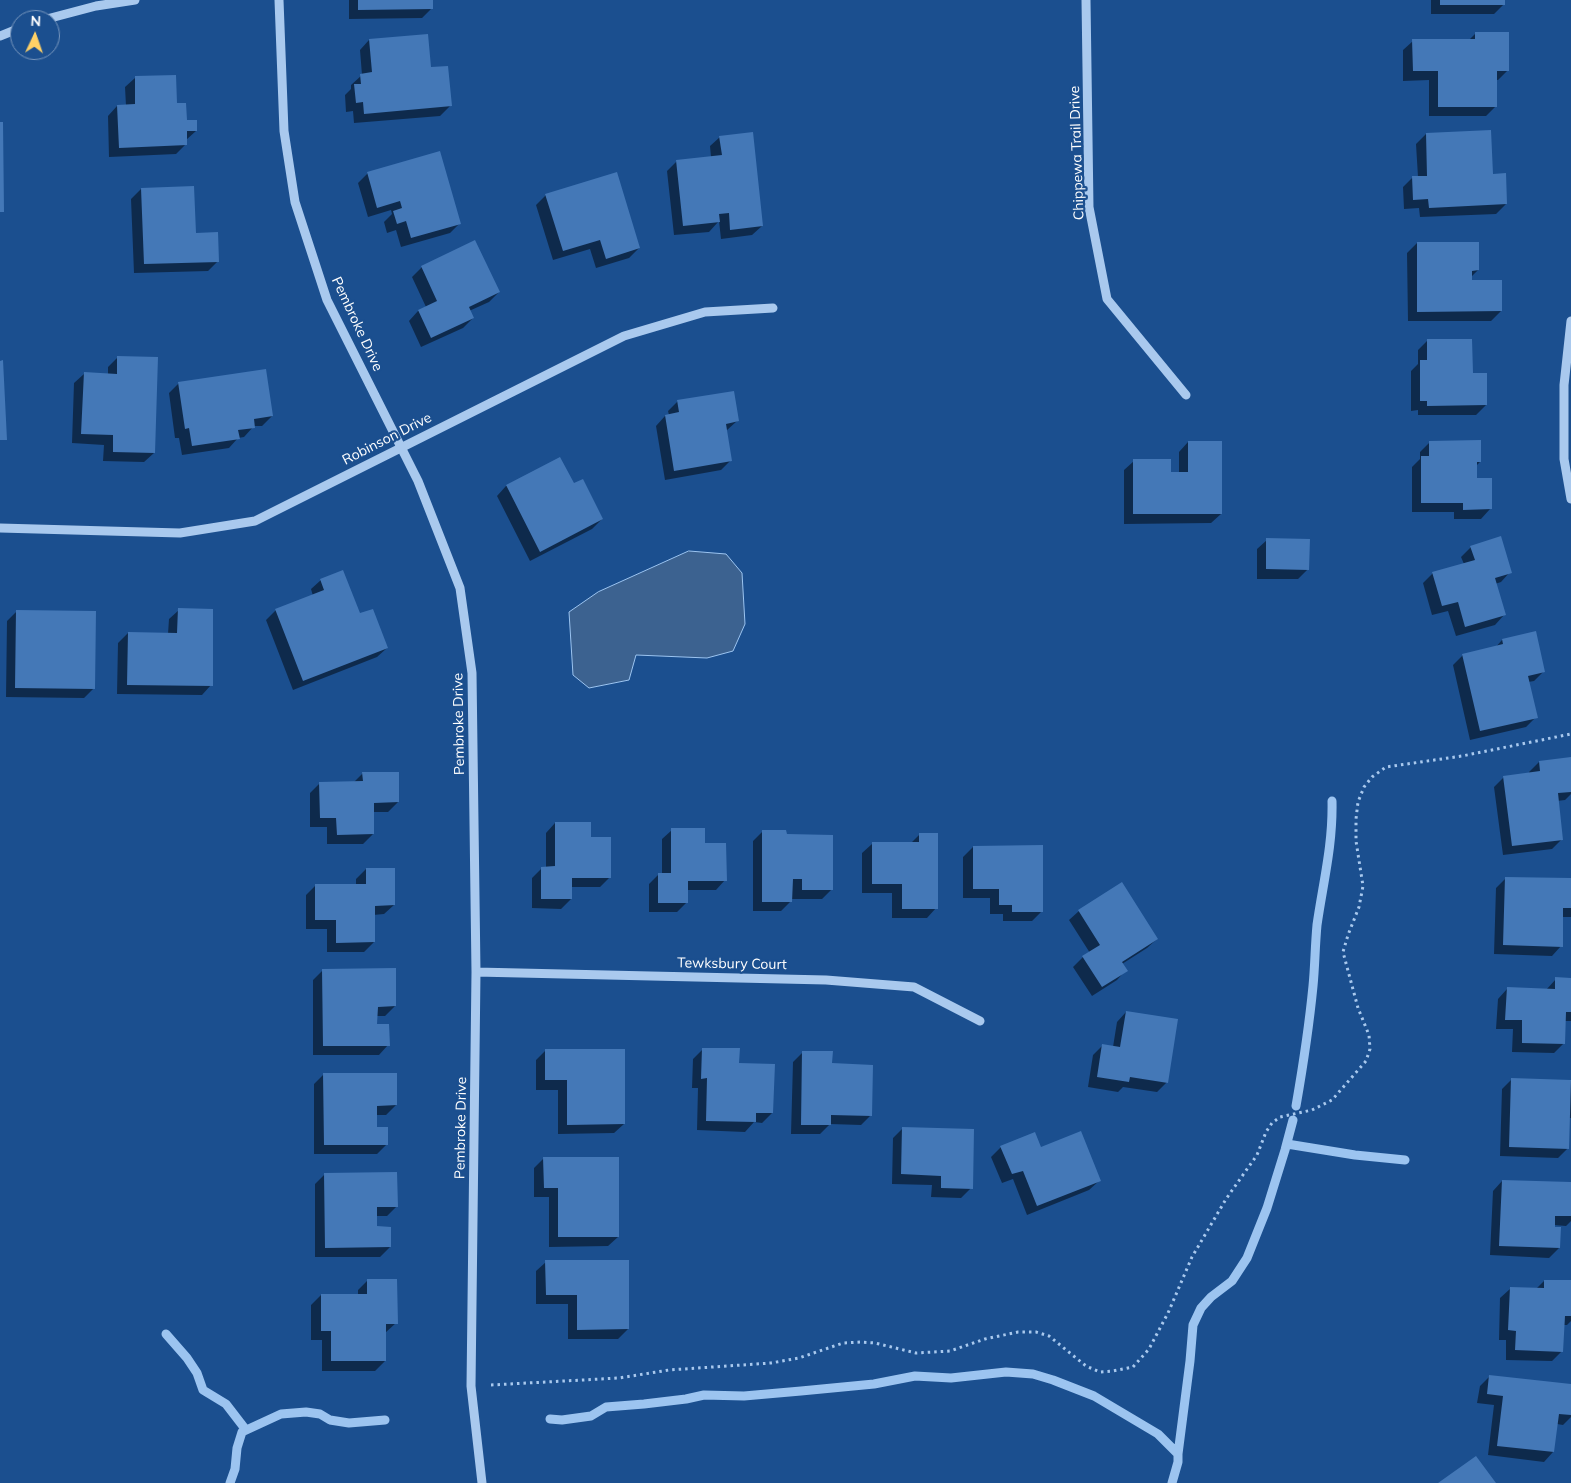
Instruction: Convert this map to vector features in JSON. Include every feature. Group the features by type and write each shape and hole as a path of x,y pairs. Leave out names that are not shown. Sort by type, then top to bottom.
{"street":[{"path":"60,16 96,6 134,0"},
{"name":"Pembroke Drive","path":"279,0 284,131 295,202 327,300 418,481 460,588 472,673 476,972 471,1386 482,1483"},
{"name":"Chippewa Trail Drive","path":"1086,0 1090,207 1107,298 1186,395"},
{"name":"Robinson Drive","path":"0,528 180,533 255,521 624,336 705,312 772,308"},
{"path":"1571,321 1564,385 1564,459 1571,499"},
{"name":"Tewksbury Court","path":"476,972 826,980 914,987 980,1021"}],"path":[{"path":"471,1386 620,1378 670,1370 771,1363 799,1358 851,1342 875,1343 916,1353 950,1351 985,1339 1018,1332 1036,1332 1049,1336 1086,1366 1100,1372 1113,1372 1133,1367 1150,1349 1192,1257 1226,1199 1257,1155 1266,1132 1272,1123 1280,1117 1312,1110 1332,1100 1366,1061 1370,1050 1369,1035 1358,1008 1343,952 1359,907 1363,886 1356,841 1356,819 1358,802 1364,787 1372,777 1386,767 1471,754 1571,734"}],"water":[{"path":"689,551 726,554 742,573 745,624 733,651 707,658 636,655 629,680 589,688 573,675 569,612 598,592"}],"building":[{"path":"358,0 433,0 433,9 358,10"},
{"path":"1440,0 1505,0 1505,5 1440,5"},
{"path":"1475,32 1509,32 1509,71 1497,71 1497,107 1438,107 1438,71 1413,71 1412,39 1475,39"},
{"path":"428,34 431,67 448,66 452,106 364,114 363,102 356,103 354,84 361,84 360,74 372,72 369,39"},
{"path":"176,75 177,103 186,103 187,120 197,120 197,131 187,131 187,145 119,148 117,105 135,104 135,76"},
{"path":"0,122 3,122 4,212 0,212"},
{"path":"1491,130 1493,174 1506,173 1507,204 1429,208 1428,199 1413,200 1412,176 1427,176 1426,133"},
{"path":"753,132 763,226 730,230 729,213 719,214 720,222 683,226 676,160 722,155 719,136"},
{"path":"440,151 461,224 411,238 406,221 397,224 393,211 402,208 400,201 377,208 367,172"},
{"path":"617,172 640,248 606,259 600,240 563,251 545,194"},
{"path":"194,186 196,233 218,232 219,262 144,264 141,188"},
{"path":"475,240 500,292 469,307 474,318 431,338 418,310 437,301 421,266"},
{"path":"1417,242 1479,242 1479,270 1472,271 1472,280 1502,280 1502,311 1417,312"},
{"path":"1427,339 1472,339 1473,373 1487,373 1487,405 1427,406 1427,401 1420,401 1420,360 1427,360"},
{"path":"117,356 158,357 155,453 113,452 113,435 81,434 84,372 117,374"},
{"path":"3,360 7,440 0,440 0,361"},
{"path":"266,369 273,416 254,419 255,428 238,430 240,439 192,446 189,428 185,429 178,382"},
{"path":"734,391 739,421 726,424 732,461 674,471 665,415 679,412 677,400"},
{"path":"1481,440 1481,462 1477,462 1477,478 1492,478 1492,509 1463,510 1463,503 1421,503 1421,456 1429,456 1429,441"},
{"path":"1188,441 1222,441 1222,514 1133,514 1133,459 1171,459 1171,472 1188,472"},
{"path":"560,457 574,483 583,479 603,519 540,552 506,485"},
{"path":"1501,536 1512,573 1495,578 1506,615 1465,627 1458,602 1442,606 1432,572 1475,560 1470,546"},
{"path":"1266,538 1310,539 1309,570 1266,569"},
{"path":"343,570 360,613 373,609 388,648 303,681 275,609 324,590 320,579"},
{"path":"178,608 213,609 213,686 127,685 128,632 177,633"},
{"path":"16,610 96,611 95,689 15,688"},
{"path":"1536,631 1545,672 1528,676 1538,718 1480,731 1462,654 1503,644 1502,639"},
{"path":"1571,757 1571,792 1558,793 1563,840 1512,846 1503,776 1540,771 1539,761"},
{"path":"362,772 399,772 399,802 374,803 374,834 337,835 336,818 320,818 319,782 363,781"},
{"path":"555,822 591,822 591,837 611,837 611,878 572,878 572,899 541,899 541,867 555,866"},
{"path":"671,828 705,828 705,843 726,843 727,881 688,881 688,903 658,903 658,873 671,873"},
{"path":"762,830 786,830 787,834 833,835 833,890 802,890 802,879 793,879 792,902 762,902"},
{"path":"919,833 938,833 938,909 902,909 902,884 872,884 872,842 919,842"},
{"path":"1043,845 1043,912 1012,912 1012,905 999,905 999,889 973,889 973,846"},
{"path":"366,868 395,868 395,905 375,906 375,942 336,943 336,920 315,920 315,884 366,884"},
{"path":"1505,877 1571,878 1571,908 1563,908 1563,947 1503,945"},
{"path":"1122,882 1158,939 1122,962 1128,971 1102,987 1082,956 1100,945 1078,910"},
{"path":"396,968 396,1006 378,1007 377,1024 389,1024 390,1046 323,1046 322,969"},
{"path":"1555,977 1571,978 1571,1012 1566,1012 1565,1044 1522,1043 1522,1020 1505,1020 1507,987 1555,989"},
{"path":"1126,1011 1178,1019 1168,1083 1130,1077 1129,1082 1097,1077 1102,1044 1120,1047"},
{"path":"702,1048 740,1048 739,1063 775,1064 773,1113 756,1113 756,1122 706,1121 707,1078 701,1079"},
{"path":"545,1049 625,1049 625,1124 567,1125 567,1080 545,1080"},
{"path":"802,1051 833,1051 832,1063 873,1065 872,1116 831,1115 831,1125 801,1125"},
{"path":"323,1073 397,1073 397,1105 377,1106 377,1127 388,1127 388,1145 324,1145"},
{"path":"1511,1078 1571,1080 1569,1149 1509,1147"},
{"path":"902,1127 974,1129 973,1189 941,1188 941,1176 901,1174"},
{"path":"1081,1131 1101,1181 1037,1206 1023,1171 1012,1174 1000,1146 1035,1132 1041,1147"},
{"path":"543,1157 619,1157 619,1237 558,1237 558,1188 544,1188"},
{"path":"397,1172 398,1207 377,1207 377,1226 391,1227 391,1247 325,1248 324,1173"},
{"path":"1502,1180 1571,1182 1571,1216 1555,1216 1555,1227 1561,1227 1560,1248 1499,1246"},
{"path":"545,1260 629,1260 629,1329 577,1330 577,1295 546,1295"},
{"path":"367,1279 397,1279 398,1324 386,1324 386,1361 331,1361 331,1331 321,1331 321,1294 367,1294"},
{"path":"1544,1280 1571,1280 1571,1316 1565,1316 1563,1352 1515,1350 1516,1331 1508,1330 1510,1287 1544,1288"},
{"path":"1489,1375 1571,1384 1571,1415 1559,1414 1554,1452 1497,1446 1503,1396 1487,1394"},
{"path":"1476,1456 1496,1483 1438,1483"}],"waterway":[{"path":"1296,1106 1310,1016 1317,925 1331,833 1332,801"},
{"path":"1172,1483 1178,1462 1193,1325 1201,1308 1211,1297 1232,1281 1247,1258 1267,1208 1293,1120"},
{"path":"1287,1144 1355,1155 1405,1160"},
{"path":"166,1334 187,1358 197,1373 203,1390 226,1404 246,1430"},
{"path":"550,1419 562,1420 591,1416 606,1407 686,1399 704,1395 744,1396 874,1384 915,1376 951,1378 1006,1372 1033,1374 1094,1396 1158,1434 1178,1454"},
{"path":"230,1483 235,1469 237,1448 242,1432 281,1414 306,1412 320,1414 330,1420 349,1423 385,1420"}]}
